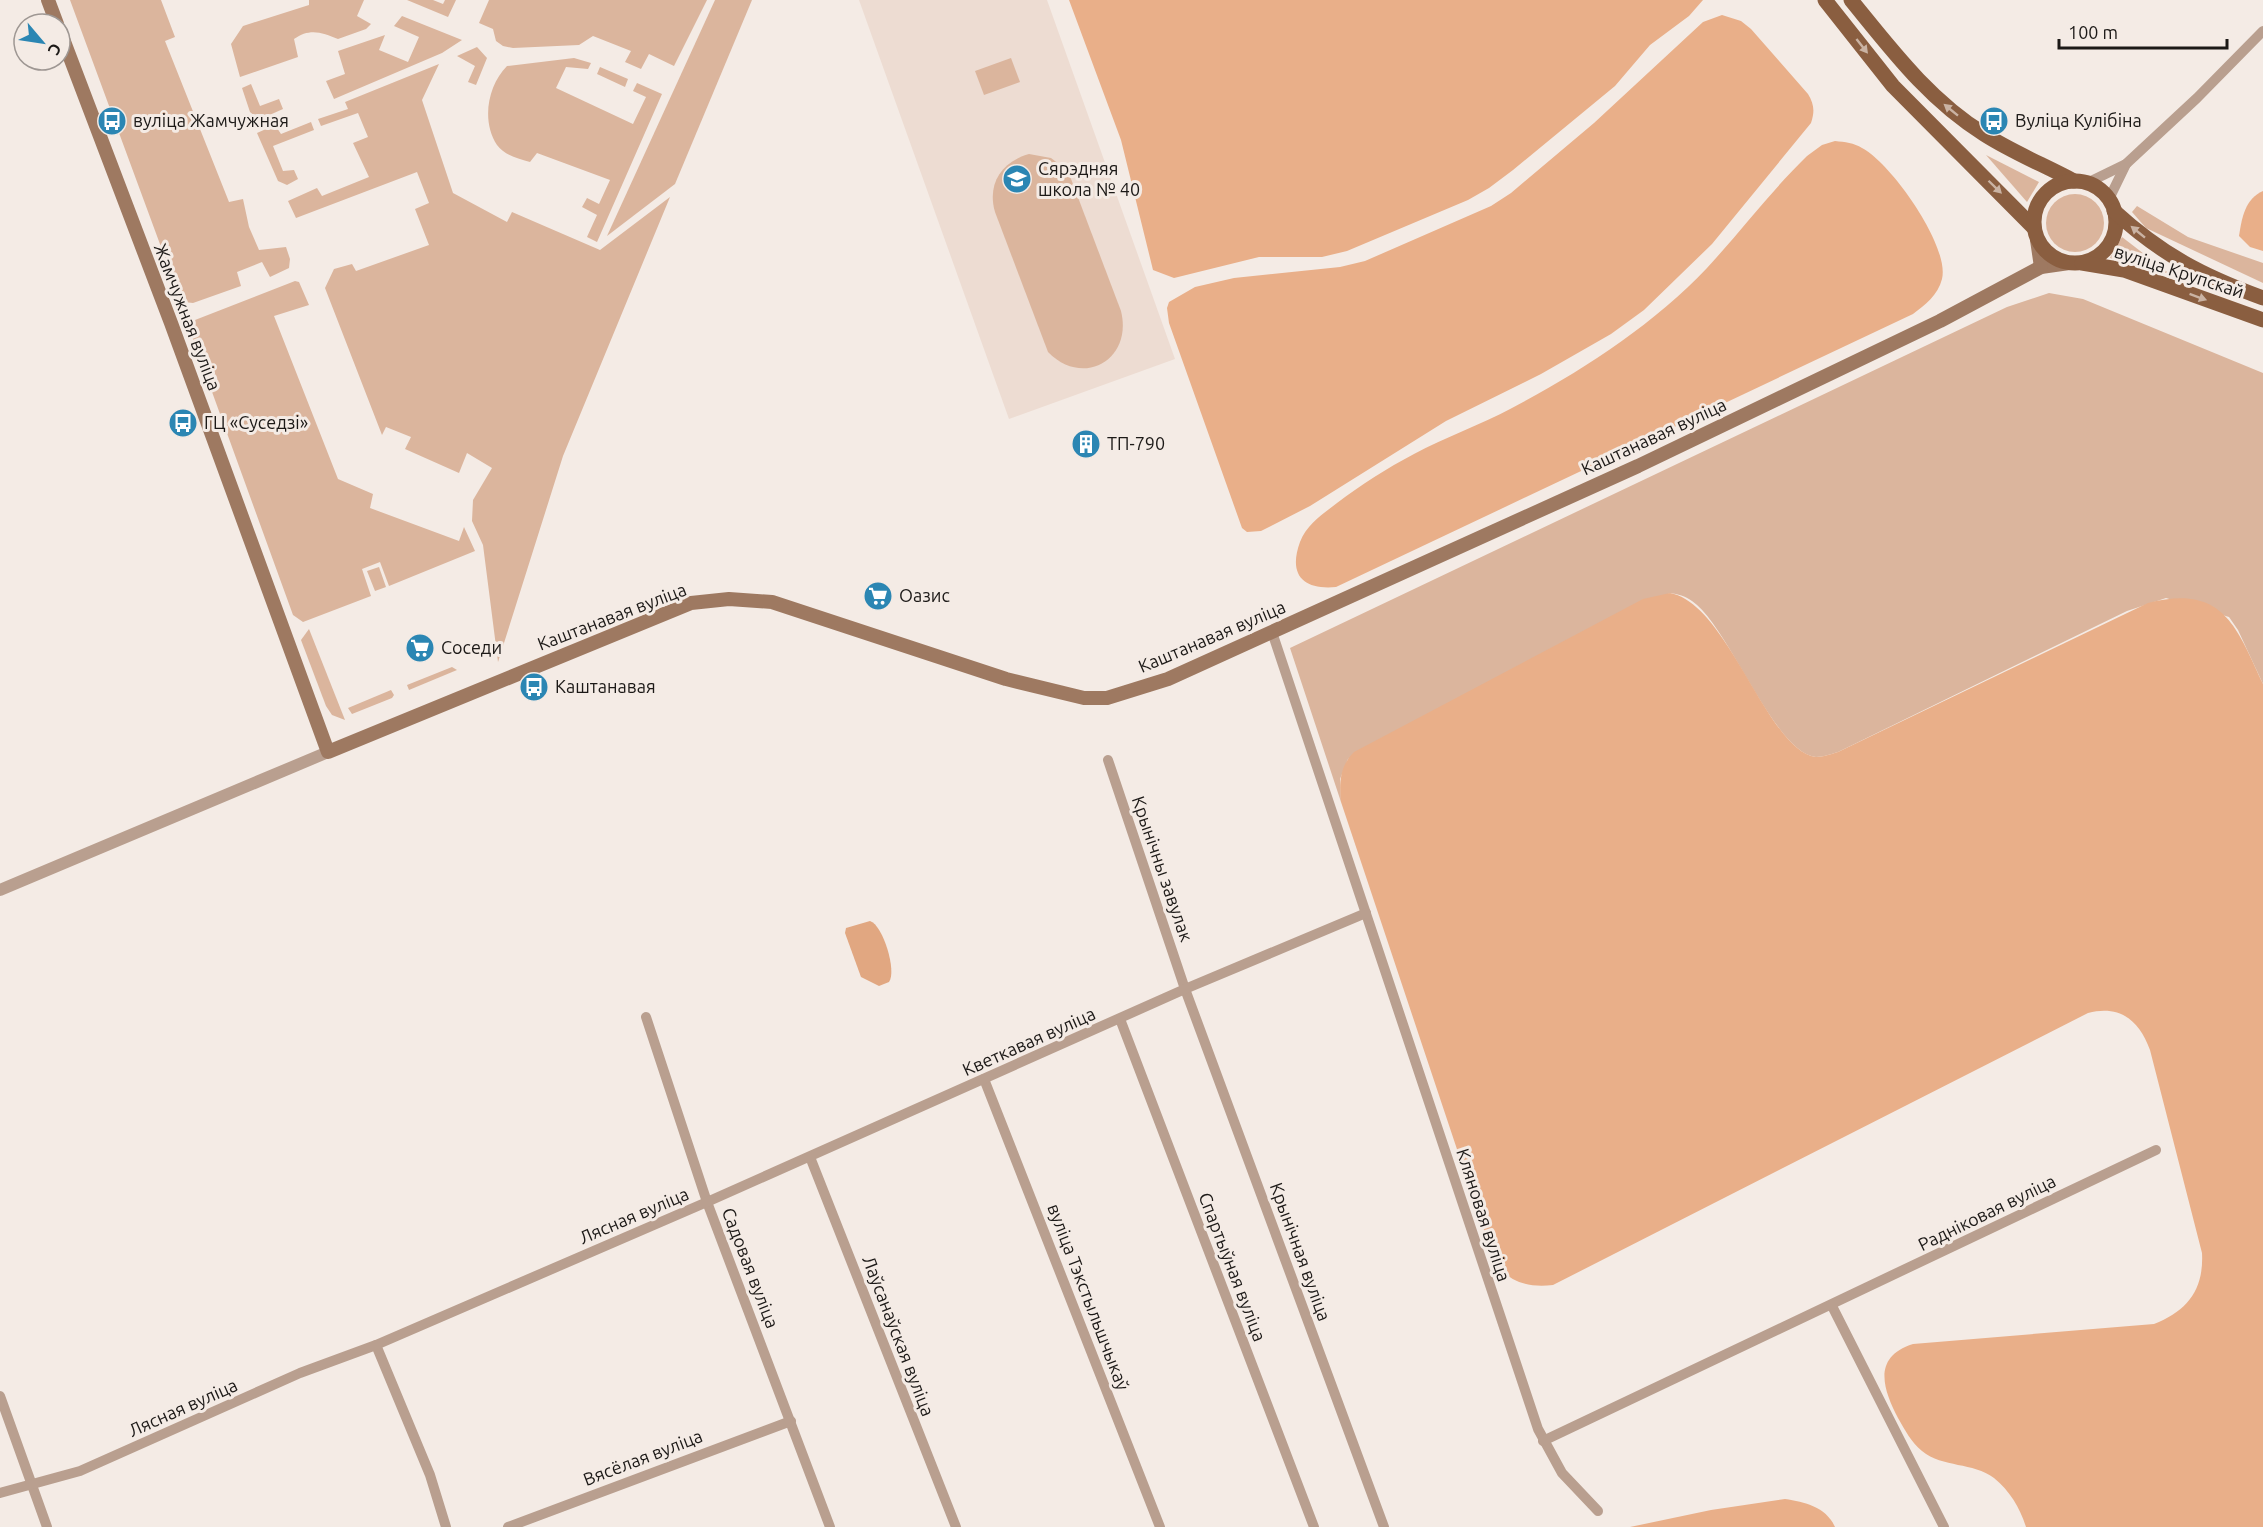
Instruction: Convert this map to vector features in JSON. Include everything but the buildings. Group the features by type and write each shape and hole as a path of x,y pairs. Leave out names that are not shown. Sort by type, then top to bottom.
{"main road":[{"path":"1825,0 1893,86 2035,233 2045,251 2056,259 2075,263"},
{"path":"1851,0 1907,70 1950,110 1984,134 2080,182 2099,189 2112,205 2116,225 2113,238 2106,249 2075,263 2041,267 2034,213 2044,195 2060,183 2080,182"},
{"name":"Жамчужная вуліца","path":"72,63 167,313 328,752"},
{"name":"вуліца Крупскай","path":"2112,205 2175,260 2225,284 2263,298"},
{"name":"вуліца Крупскай","path":"2075,263 2124,270 2263,320"},
{"name":"Каштанавая вуліца","path":"328,752 691,603 729,599 772,602 1006,679 1084,698 1107,698 1168,679 1638,466 1940,321 2041,267"}],"street":[{"path":"2080,182 2126,164 2197,98 2263,31"},
{"path":"2112,205 2126,164"},
{"name":"Кляновая вуліца","path":"1272,632 1544,1441 1562,1473 1598,1512"},
{"path":"0,890 328,752"},
{"name":"Крынічны завулак","path":"1108,760 1185,989"},
{"name":"Кветкавая вуліца","path":"707,1202 1120,1020 1185,989 1366,913"},
{"name":"Крынічная вуліца","path":"1185,989 1384,1527"},
{"name":"Садовая вуліца","path":"646,1017 707,1202 830,1527"},
{"name":"Спартыўная вуліца","path":"1120,1020 1314,1527"},
{"name":"вуліца Тэкстыльшчыкаў","path":"984,1080 1160,1527"},
{"name":"Радніковая вуліца","path":"1544,1441 2156,1150"},
{"name":"Лаўсанаўская вуліца","path":"810,1156 956,1527"},
{"name":"Лясная вуліца","path":"0,1492 80,1471 300,1373 376,1345 707,1202"},
{"path":"1832,1306 1944,1527"},
{"path":"376,1345 430,1475 446,1527"},
{"path":"0,1396 47,1527"},
{"name":"Вясёлая вуліца","path":"508,1527 791,1421"}],"shaded area":[{"path":"70,0 161,0 175,37 165,41 229,202 243,199 249,227 259,250 286,247 290,259 289,268 270,277 262,262 237,272 241,286 193,303 184,302 178,293"},
{"path":"309,0 364,0 357,16 371,24 366,29 338,39 316,32 305,33 294,39 298,57 240,77 231,44 243,26 309,5"},
{"path":"407,0 433,0 443,4 445,0 456,0 448,17"},
{"path":"489,0 707,0 674,66 649,54 641,69 625,62 631,51 593,36 579,45 513,48 503,46 496,41 493,29 479,23"},
{"path":"715,0 752,0 675,184 607,236"},
{"name":"Сярэдняя школа № 40","path":"859,0 1047,0 1175,359 1009,419"},
{"path":"1069,0 1703,0 1689,16 1650,45 1615,86 1513,170 1468,200 1347,251 1322,257 1259,257 1174,278 1153,270 1121,140"},
{"path":"1722,15 1741,21 1751,29 1808,94 1813,104 1813,111 1811,123 1712,244 1644,310 1611,334 1541,374 1446,421 1310,506 1261,531 1247,532 1242,528 1169,323 1167,308 1169,302 1195,287 1234,278 1340,267 1365,261 1491,206 1511,193 1594,123 1703,22"},
{"path":"402,16 462,40 442,53 334,99 326,81 345,74 338,51 385,35 379,50 408,62 419,37 394,26"},
{"path":"477,47 487,58 476,85 468,82 475,66 457,56"},
{"path":"574,58 591,63 588,69 566,67 556,88 633,124 646,97 633,91 637,83 662,94 597,242 587,237 597,215 582,207 587,198 599,204 610,180 537,153 530,162 512,156 497,145 489,125 491,93 500,74 507,66"},
{"path":"1011,58 1020,82 984,95 975,71"},
{"path":"439,64 422,100 453,193 507,222 512,212 600,250 670,197 563,456 498,662 483,545 472,521 473,500 492,468 467,453 459,473 405,449 411,437 386,427 382,435 325,288 334,269 352,264 356,271 429,245 415,209 429,203 417,172 296,218 288,201 317,188 322,196 369,177 353,143 368,137 358,113 321,126 318,119 348,109 345,102"},
{"path":"600,67 628,79 625,87 597,74"},
{"path":"251,84 260,106 279,99 283,109 265,117 256,117 250,112 242,88"},
{"path":"311,122 314,130 273,146 283,171 294,170 298,179 287,185 278,181 257,133 275,125 281,134"},
{"path":"1835,141 1856,145 1874,157 1902,187 1928,227 1942,265 1942,279 1934,295 1922,307 1913,314 1336,587 1315,586 1301,578 1297,572 1296,563 1300,542 1307,530 1321,515 1394,465 1512,408 1616,346 1686,289 1807,156 1822,145"},
{"path":"1029,154 1051,158 1068,171 1121,311 1123,328 1120,343 1112,355 1102,363 1090,368 1076,368 1062,363 1048,352 995,212 993,192 999,176 1011,162"},
{"path":"1986,155 2039,182 2027,202"},
{"path":"2263,191 2263,251 2250,247 2239,236 2248,204"},
{"path":"2075,194 2086,196 2099,207 2104,223 2102,234 2091,247 2075,252 2064,250 2051,239 2046,223 2048,212 2059,199"},
{"path":"2137,206 2188,237 2263,263 2263,283 2146,228 2132,212"},
{"path":"2122,237 2170,274 2110,258"},
{"path":"295,281 299,282 309,305 274,316 338,479 373,494 370,508 459,541 464,527 475,551 389,586 380,562 362,569 371,596 303,622 293,615 191,334 195,320"},
{"path":"2049,293 2083,299 2263,373 2263,684 2238,630 2229,617 2166,598 2127,611 1838,752 1816,757 1800,750 1784,734 1706,615 1689,599 1670,593 1348,759 1340,779 1341,802 1290,648 2007,307"},
{"path":"379,567 386,587 375,591 367,571"},
{"path":"1670,593 1691,603 1711,622 1781,731 1798,749 1816,757 1838,752 2148,603 2173,599 2194,599 2210,605 2224,615 2235,628 2263,684 2263,1527 2026,1527 2014,1500 1994,1478 1977,1469 1939,1460 1922,1451 1911,1440 1888,1396 1884,1375 1886,1365 1891,1357 1900,1350 1913,1344 2154,1324 2176,1313 2191,1297 2200,1278 2202,1253 2150,1050 2140,1030 2127,1017 2119,1013 2099,1011 2088,1013 1553,1285 1519,1282 1499,1268 1494,1260 1341,802 1340,788 1343,769 1354,752 1643,599"},
{"path":"309,629 345,720 332,715 326,706 301,640"},
{"path":"452,667 457,670 409,690 407,685"},
{"path":"391,690 394,695 392,698 352,714 348,708"},
{"path":"870,921 880,931 890,959 889,982 879,986 861,977 845,933 846,928"},
{"path":"1785,1499 1807,1504 1820,1510 1835,1527 1630,1527 1711,1510"}],"place":[{"name":"вуліца Жамчужная","path":"112,121"},
{"name":"Вуліца Кулібіна","path":"1994,121"},
{"name":"Сярэдняя школа № 40","path":"1017,179"},
{"name":"ГЦ «Суседзі»","path":"183,423"},
{"name":"ТП-790","path":"1086,444"},
{"name":"Оазис","path":"878,596"},
{"name":"Соседи","path":"420,648"},
{"name":"Каштанавая","path":"534,687"}]}
